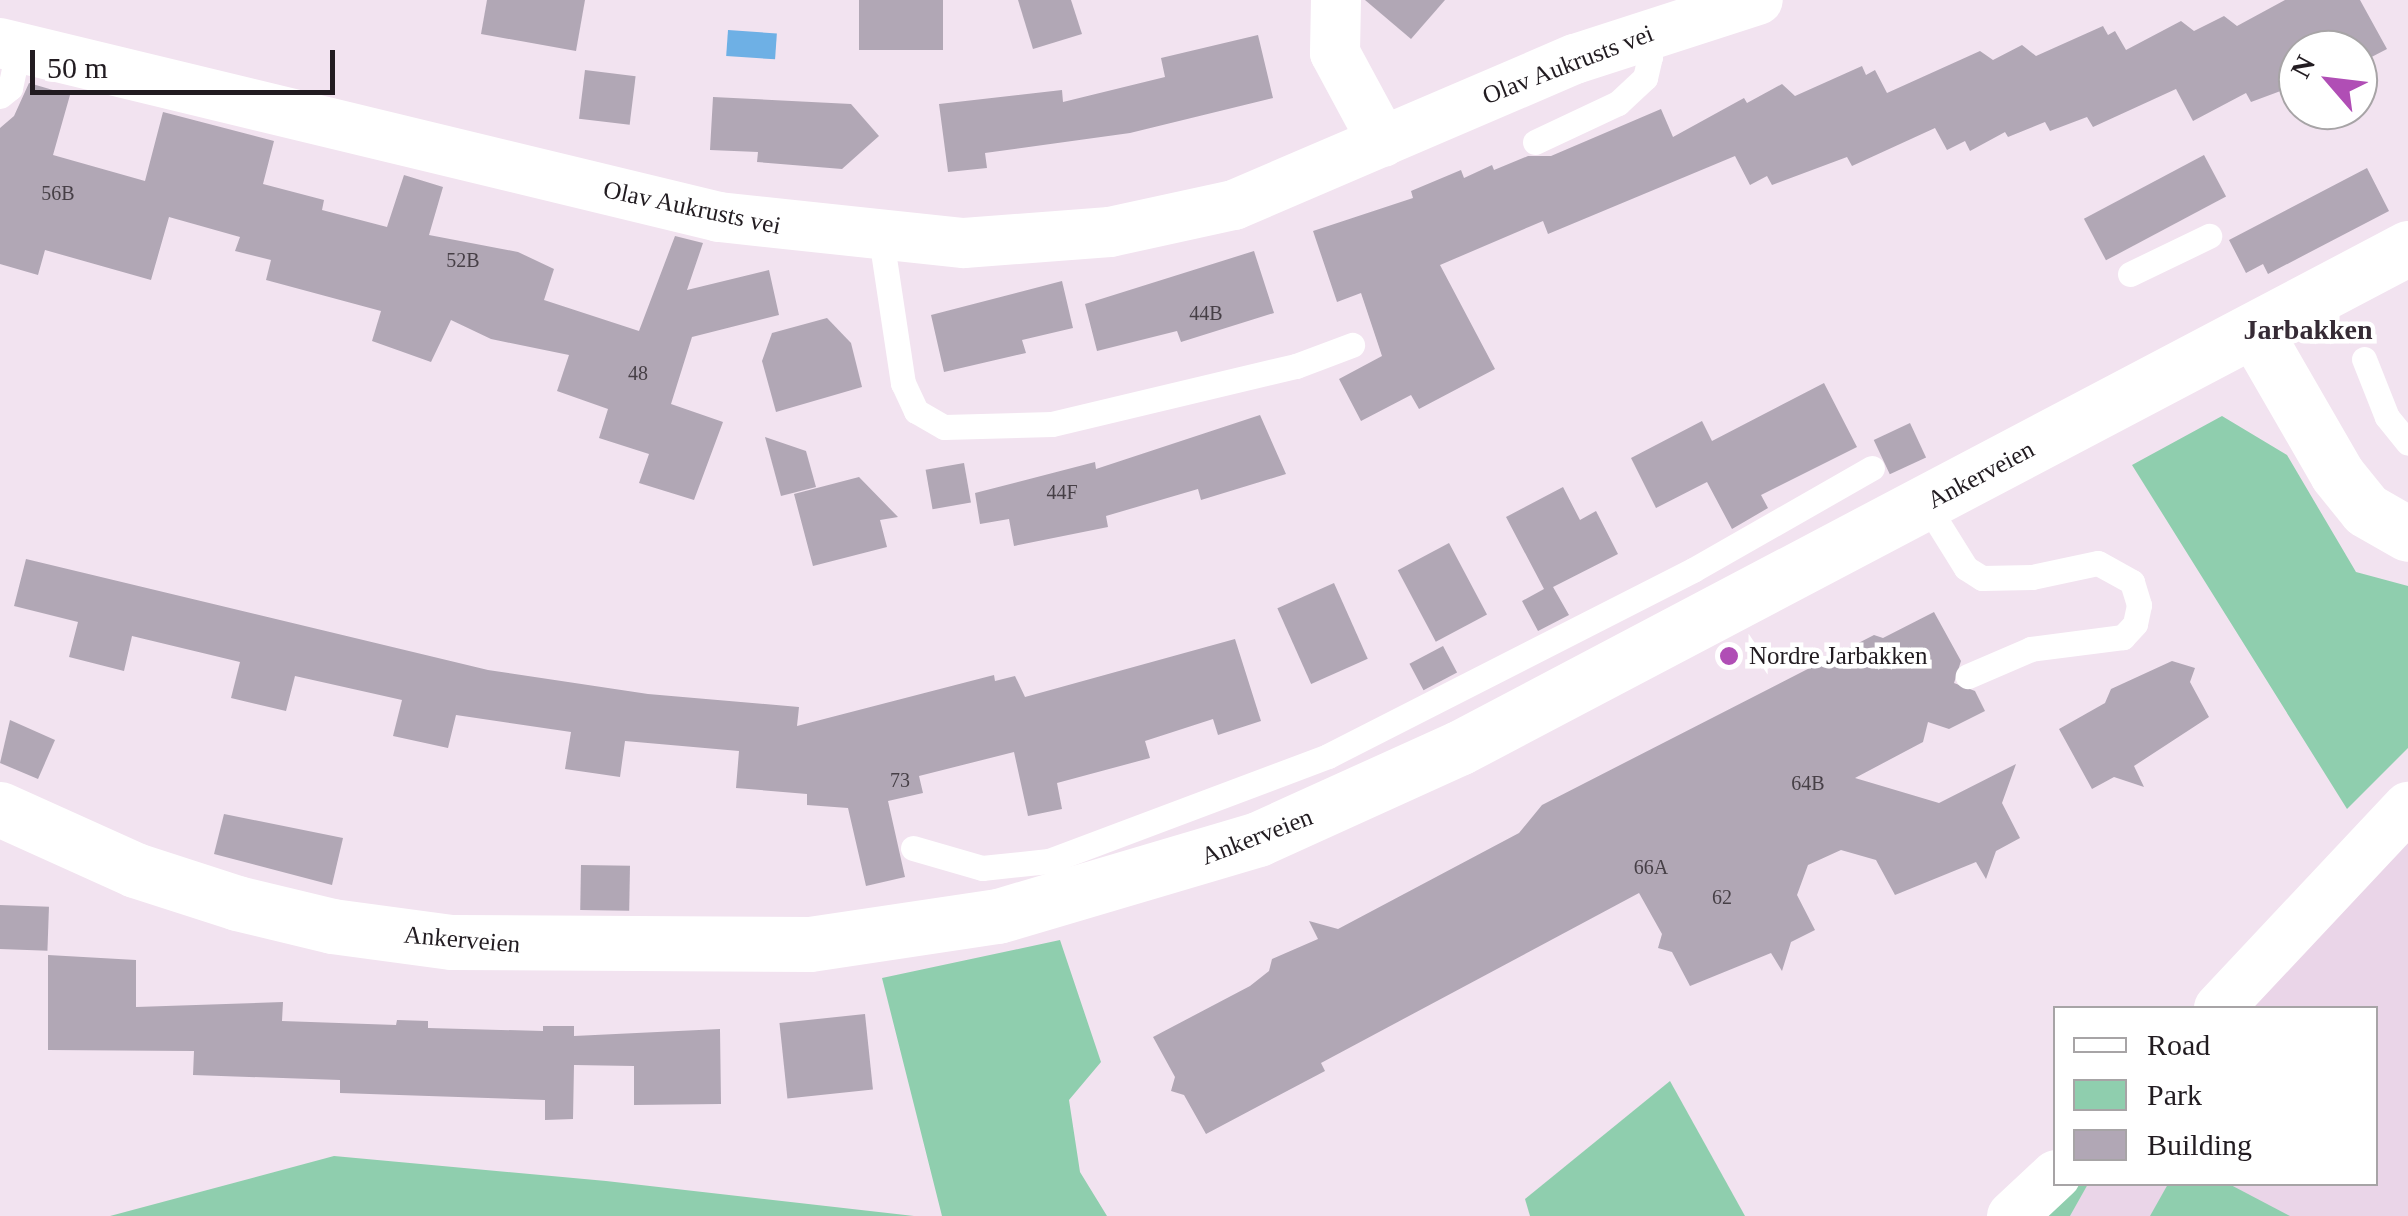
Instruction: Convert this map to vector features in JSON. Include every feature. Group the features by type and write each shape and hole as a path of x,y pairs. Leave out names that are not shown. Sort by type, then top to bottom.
{"main road":[{"name":"Ankerveien","path":"0,809 180,886 286,916 388,934 643,948 810,944 906,934 1050,904 1258,839 1459,748 2408,248"},
{"path":"2254,330 2337,474 2366,510 2408,534"}],"street":[{"path":"1336,0 1335,53 1383,142"},
{"name":"Olav Aukrusts vei","path":"10,44 719,217 881,238 1037,240 1170,222 1234,205 1642,36 1758,0"},
{"path":"2221,1006 2408,807"},
{"path":"2012,1216 2053,1177"}],"lane":[{"path":"1535,142 1618,102 1645,78 1650,57 1642,36"},
{"path":"0,96 10,88 10,44"},
{"path":"2130,274 2210,236"},
{"path":"881,238 903,382 916,411 944,427 1052,424 1296,366 1352,345"},
{"path":"2364,359 2387,417 2408,443"},
{"path":"914,848 982,868 1049,861 1328,756 1693,570 1872,468"},
{"path":"1926,504 1966,568 1982,578 2032,577 2098,563 2132,582 2139,605 2136,624 2122,637 2031,649 1968,676"}],"shaded area":[{"path":"2408,825 2408,1216 2070,1216 2087,1186 2378,1186 2378,1006 2250,1006"}],"green space":[{"path":"2222,416 2287,455 2356,572 2408,586 2408,748 2347,809 2132,465"},
{"path":"1060,940 1101,1062 1069,1100 1080,1172 1107,1216 942,1216 882,978"},
{"path":"1670,1081 1745,1216 1530,1216 1525,1199"},
{"path":"334,1156 606,1181 914,1216 110,1216"},
{"path":"2063,1186 2087,1186 2070,1216 2032,1216"},
{"path":"2167,1186 2233,1186 2290,1216 2150,1216"}],"water":[{"path":"728,30 777,33 775,59 726,56"}],"building":[{"path":"487,0 585,0 576,51 481,34"},
{"path":"859,0 943,0 943,50 859,50"},
{"path":"1018,0 1071,0 1082,34 1033,49"},
{"path":"1365,0 1445,0 1411,39"},
{"path":"2285,0 2360,0 2377,30 2278,30 2278,92 2251,102 2246,93 2193,121 2176,89 2093,127 2087,117 2050,131 2045,122 2008,137 2005,132 1970,151 1965,141 1947,150 1935,128 1852,166 1847,157 1772,185 1767,176 1750,185 1735,156 1548,234 1543,221 1440,265 1495,369 1419,409 1411,395 1361,421 1339,379 1382,356 1361,293 1337,302 1313,231 1413,198 1411,191 1461,170 1464,178 1492,165 1494,170 1528,156 1551,156 1661,109 1673,137 1744,98 1747,103 1782,84 1795,96 1862,66 1866,75 1875,70 1887,93 1980,51 1993,60 2022,45 2036,56 2103,26 2108,35 2115,31 2126,50 2181,21 2194,31 2224,16 2237,26"},
{"path":"2378,33 2387,49 2378,54"},
{"path":"1258,35 1273,98 1130,133 985,153 987,168 948,172 939,104 1062,90 1063,102 1165,77 1161,58"},
{"path":"585,70 636,76 630,125 579,119"},
{"path":"29,83 70,95 53,155 145,181 163,112 274,141 263,184 324,200 322,210 387,227 404,175 443,187 429,235 518,252 554,269 544,300 639,331 675,236 703,243 687,290 769,270 779,315 692,337 671,404 723,422 694,500 639,483 649,454 599,438 608,409 557,391 569,355 491,339 451,320 431,362 372,341 381,311 266,280 271,260 235,251 240,237 169,217 151,280 45,250 38,275 0,264 0,128 14,116"},
{"path":"713,97 851,104 879,136 842,169 757,162 758,152 710,150"},
{"path":"2204,155 2226,196 2106,260 2084,219"},
{"path":"2367,168 2389,211 2268,274 2263,264 2246,273 2229,240"},
{"path":"1254,251 1274,313 1181,342 1177,331 1097,351 1085,304"},
{"path":"1062,281 1073,328 1022,340 1026,353 944,372 931,315"},
{"path":"827,318 851,343 862,387 776,412 762,361 772,333"},
{"path":"1824,383 1857,447 1761,495 1768,508 1732,529 1707,482 1656,508 1631,458 1702,421 1712,441"},
{"path":"1260,415 1286,474 1201,500 1198,489 1106,516 1108,527 1014,546 1009,519 980,524 975,493 1095,462 1096,469"},
{"path":"1910,423 1926,457 1890,474 1874,440"},
{"path":"765,437 806,451 816,487 781,496"},
{"path":"964,463 971,502 933,509 926,470"},
{"path":"859,477 898,517 880,520 887,547 813,566 794,494"},
{"path":"1563,487 1580,520 1596,511 1618,554 1553,587 1569,615 1538,631 1522,601 1544,589 1506,517"},
{"path":"1449,543 1487,615 1436,642 1398,570"},
{"path":"26,559 488,670 648,694 799,707 797,726 994,675 995,681 1015,676 1025,697 1235,639 1261,721 1218,735 1213,719 1145,741 1150,758 1057,783 1062,809 1028,816 1014,752 919,776 923,793 888,801 905,877 866,886 848,808 807,805 807,794 736,788 739,751 625,741 620,777 565,769 571,732 456,715 448,748 393,736 402,700 295,676 286,711 231,698 240,662 132,636 124,671 69,657 78,622 14,606"},
{"path":"1334,583 1368,659 1311,684 1277,608"},
{"path":"1934,612 1961,661 1954,683 1975,691 1985,711 1949,729 1928,722 1923,742 1855,778 1939,803 2016,764 2002,803 2020,838 1996,851 1986,879 1976,862 1895,895 1876,860 1841,850 1808,865 1797,895 1815,930 1791,942 1782,971 1771,953 1690,986 1672,952 1658,948 1662,934 1639,893 1321,1063 1325,1071 1206,1134 1184,1095 1171,1091 1175,1077 1153,1037 1250,986 1269,971 1272,959 1318,939 1309,921 1338,929 1519,833 1542,805 1874,635 1883,638"},
{"path":"1443,646 1457,672 1424,690 1409,664"},
{"path":"2172,661 2195,668 2190,682 2209,717 2134,766 2144,787 2114,777 2092,789 2059,729 2105,703 2111,689"},
{"path":"10,720 55,740 38,779 0,763"},
{"path":"224,814 343,838 332,885 214,854"},
{"path":"581,865 630,866 629,911 580,910"},
{"path":"0,905 49,907 47,951 0,949"},
{"path":"48,955 136,960 136,1007 283,1002 282,1021 396,1025 397,1020 428,1021 428,1028 543,1031 543,1026 574,1026 574,1036 720,1029 721,1104 634,1105 634,1066 574,1065 573,1119 545,1120 545,1100 340,1093 340,1080 193,1075 194,1051 48,1050"},
{"path":"865,1014 873,1090 787,1099 779,1023"}],"place":[{"name":"Nordre Jarbakken","path":"1729,656"}],"district":[{"name":"Jarbakken","path":"2308,330"}]}
